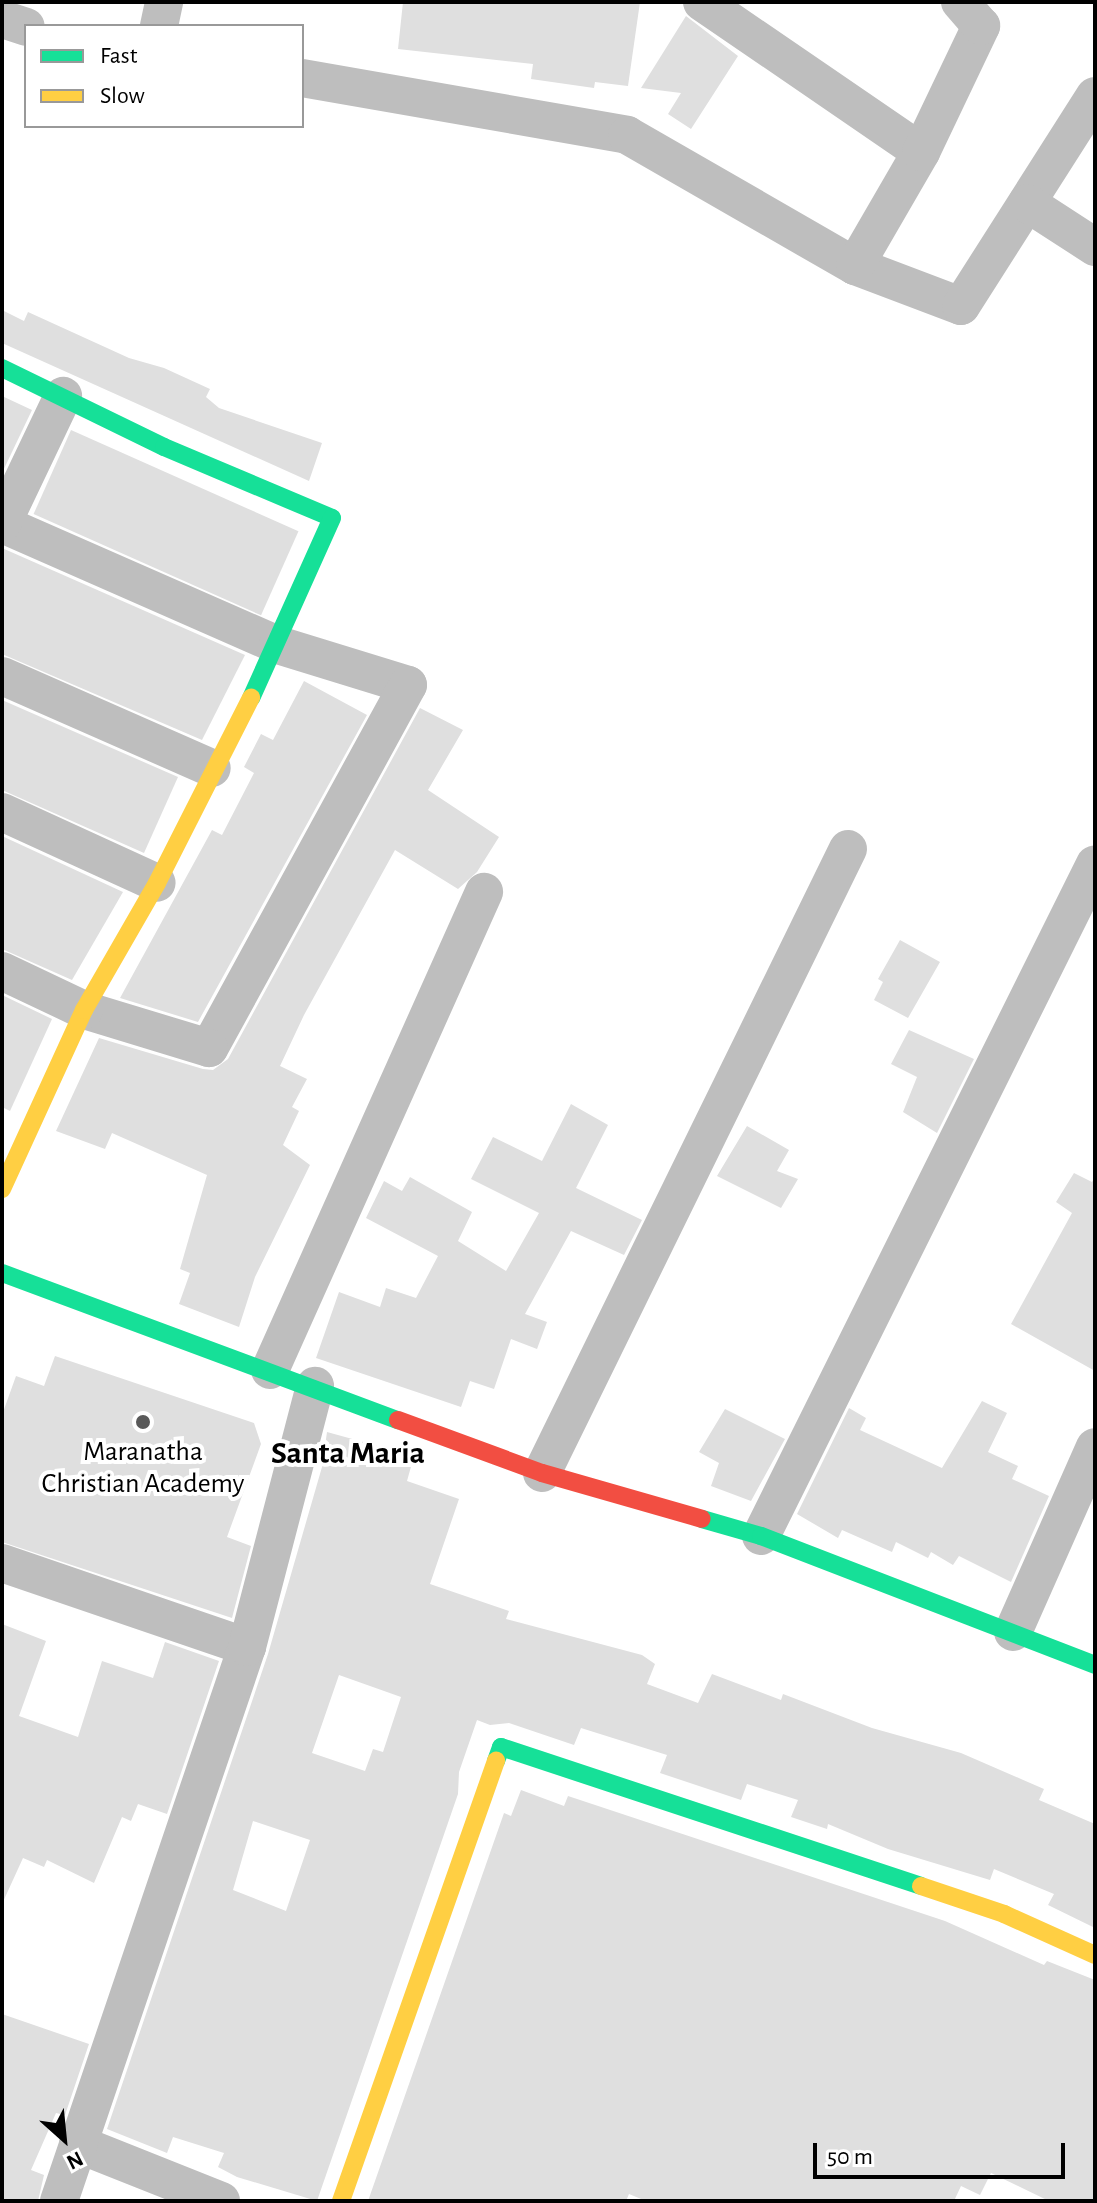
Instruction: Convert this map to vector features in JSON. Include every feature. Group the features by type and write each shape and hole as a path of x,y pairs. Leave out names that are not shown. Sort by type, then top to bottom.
{"street":[{"path":"27,24 31,2"},
{"path":"159,24 164,2"},
{"path":"702,2 921,152"},
{"path":"855,266 921,152 981,26 960,2"},
{"path":"2,19 24,25"},
{"path":"304,78 627,135 855,266 961,306 1095,96"},
{"path":"1027,203 1095,247"},
{"path":"2,368 164,447 332,518 278,645 212,768 157,883 84,1010 2,1189"},
{"path":"2,971 84,1010 209,1048 408,685 278,645 2,524 63,396"},
{"path":"2,676 212,768"},
{"path":"2,812 157,883"},
{"path":"542,1473 848,849"},
{"path":"761,1536 1095,864"},
{"path":"270,1370 484,892"},
{"path":"2,1273 315,1386 542,1473 761,1536 1095,1665"},
{"path":"59,2201 247,1647 315,1386"},
{"path":"1013,1632 1095,1447"},
{"path":"2,1563 247,1647"},
{"path":"341,2201 501,1747 1004,1914 1095,1955"},
{"path":"78,2144 221,2201"}],"building":[{"path":"403,2 640,2 628,86 595,82 594,88 531,79 533,64 398,49"},
{"path":"686,16 738,56 691,129 668,114 681,93 641,88"},
{"path":"2,310 24,321 28,312 129,358 164,368 210,389 206,397 219,408 322,443 309,481 2,343"},
{"path":"2,396 32,410 2,473"},
{"path":"71,430 298,531 261,615 34,514"},
{"path":"2,548 245,655 202,740 2,654"},
{"path":"304,681 367,715 198,1022 120,998 212,830 222,835 254,773 244,767 261,734 273,740"},
{"path":"2,700 178,777 144,853 2,790"},
{"path":"420,708 463,730 428,790 499,837 477,872 458,889 395,850 304,1015 280,1066 307,1079 292,1107 299,1111 283,1145 310,1165 255,1277 239,1327 179,1304 190,1273 180,1269 207,1175 112,1133 105,1149 56,1131 99,1038 203,1069 213,1070 228,1059"},
{"path":"2,836 123,892 72,980 2,949"},
{"path":"900,940 940,962 908,1018 874,1000 883,982 878,979"},
{"path":"2,995 52,1019 10,1111 2,1107"},
{"path":"909,1030 974,1059 937,1133 903,1112 917,1077 891,1064"},
{"path":"571,1104 608,1125 576,1188 642,1220 624,1255 571,1231 525,1314 547,1322 537,1349 511,1339 494,1389 470,1381 461,1407 316,1358 339,1292 380,1307 386,1288 416,1298 438,1256 366,1218 384,1181 402,1191 410,1177 472,1212 458,1241 506,1271 539,1213 471,1179 493,1137 542,1161"},
{"path":"747,1126 789,1150 777,1171 798,1179 781,1208 717,1176"},
{"path":"1074,1173 1092,1182 1095,1177 1095,1371 1011,1324 1072,1213 1056,1202"},
{"path":"55,1356 254,1423 261,1444 227,1537 251,1546 232,1618 2,1542 2,1415 16,1376 44,1386"},
{"path":"982,1401 1007,1413 988,1452 1018,1466 1012,1479 1049,1496 1011,1582 959,1556 953,1565 931,1552 928,1558 896,1542 892,1552 842,1530 838,1538 797,1514 849,1408 866,1418 860,1430 942,1468"},
{"path":"725,1409 785,1439 751,1501 711,1486 719,1463 699,1452"},
{"path":"327,1432 414,1456 407,1481 459,1499 430,1584 509,1611 506,1619 642,1655 655,1664 647,1684 698,1703 712,1674 781,1700 783,1694 872,1728 961,1753 1044,1789 1039,1800 1095,1824 1095,1928 1048,1905 1054,1894 994,1869 990,1880 888,1849 828,1824 827,1829 791,1817 798,1800 747,1784 741,1800 660,1773 667,1755 581,1728 574,1745 509,1723 490,1725 477,1720 459,1772 458,1794 317,2201 237,2177 218,2167 224,2153 173,2137 167,2153 107,2129 268,1654 322,1467","holes":["339,1675 401,1697 383,1752 373,1749 365,1771 312,1753","253,1821 310,1840 286,1911 233,1890"]},
{"path":"2,1624 46,1641 19,1716 78,1737 102,1661 153,1678 165,1642 219,1661 167,1814 138,1804 131,1821 122,1817 94,1883 47,1860 44,1867 23,1858 2,1904"},
{"path":"521,1790 564,1806 568,1796 945,1921 1044,1965 1047,1961 1095,1980 1095,2201 1049,2201 991,2173 980,2195 961,2186 954,2201 646,2201 629,2194 626,2201 368,2201 504,1813 511,1816"},
{"path":"2,2014 89,2044 65,2115 56,2113 31,2170 44,2175 38,2201 2,2201"}],"traffic: fast":[{"path":"2,368 164,447 332,518 251,698"},
{"path":"2,1273 398,1420"},
{"path":"702,1519 761,1536 1095,1665"},
{"path":"496,1761 501,1747 921,1886"}],"traffic: slow":[{"path":"2,1189 84,1010 157,883 251,698"},
{"path":"341,2201 496,1761"},
{"path":"921,1886 1004,1914 1095,1955"}],"traffic: jam":[{"path":"398,1420 542,1473 702,1519"}],"place":[{"name":"Maranatha Christian Academy","path":"143,1422"}],"district":[{"name":"Santa Maria","path":"348,1453"}]}
